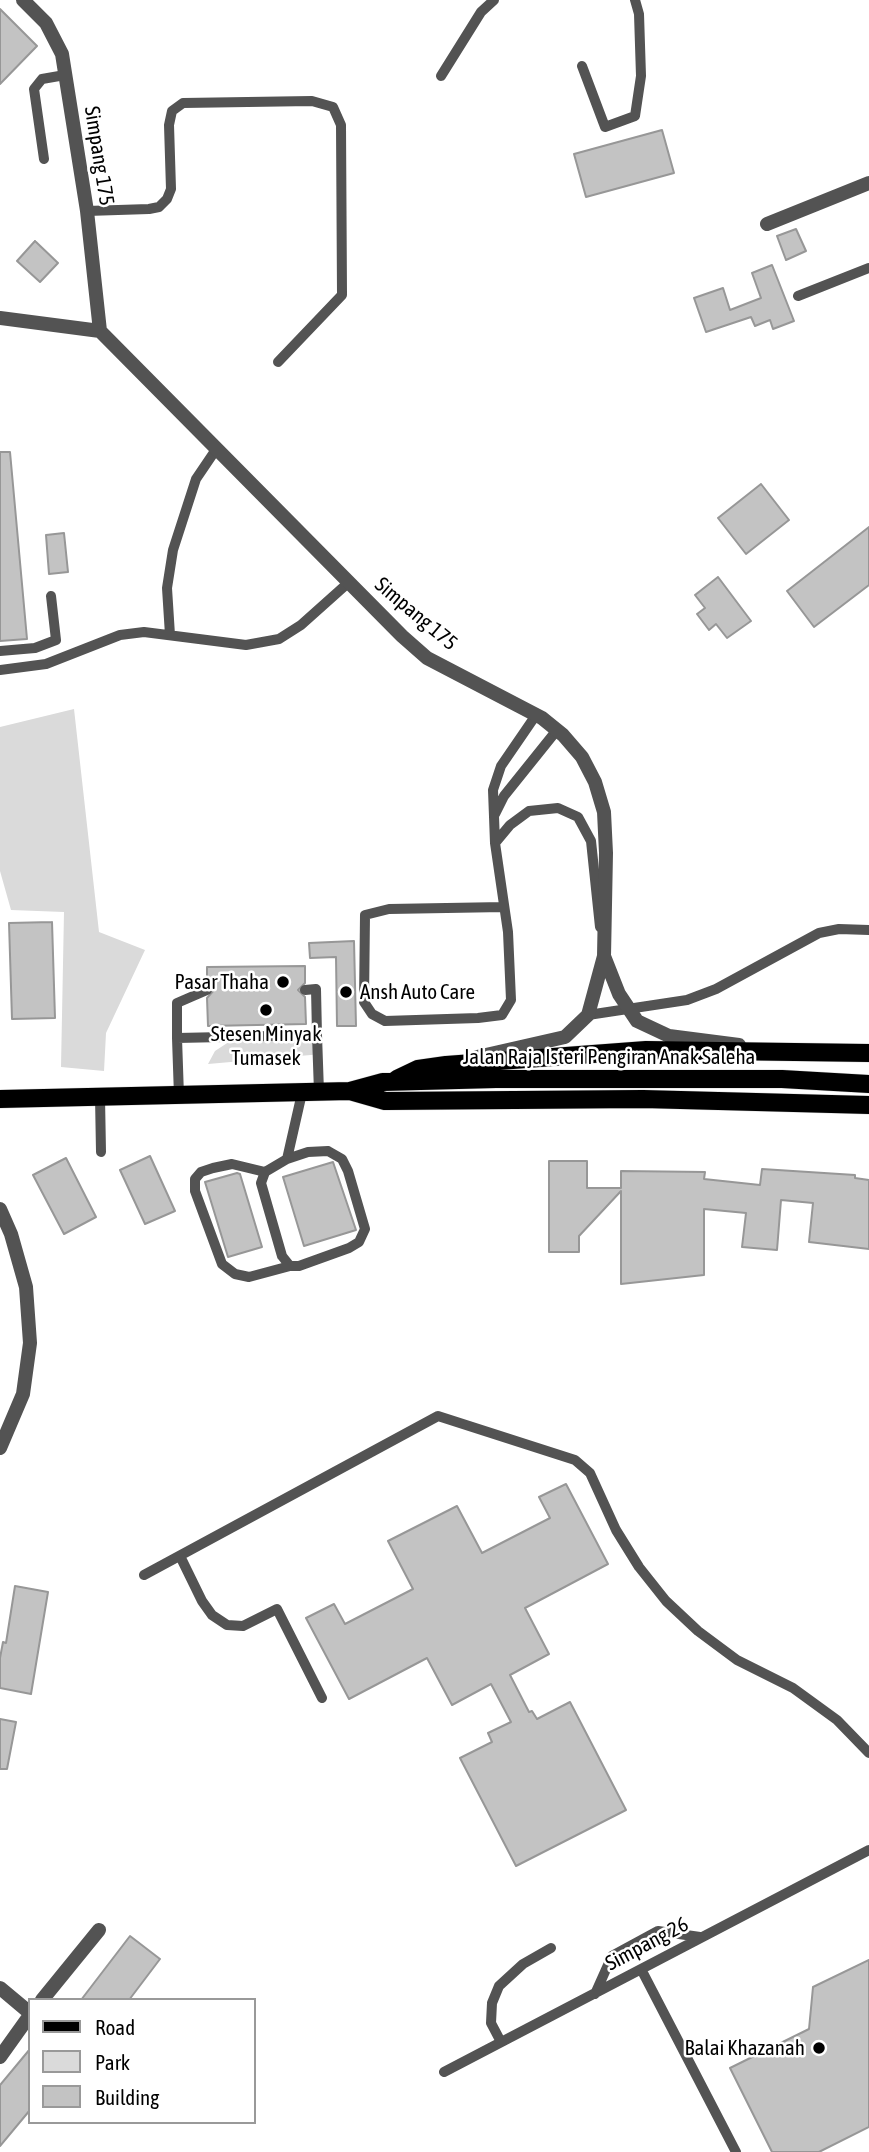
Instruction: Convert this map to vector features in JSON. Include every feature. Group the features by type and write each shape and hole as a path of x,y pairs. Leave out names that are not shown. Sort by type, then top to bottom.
{"main road":[{"path":"390,1082 418,1069 446,1065 646,1049 869,1054"},
{"name":"Jalan Raja Isteri Pengiran Anak Saleha","path":"0,1099 350,1091 390,1082 673,1078 782,1079 869,1084"},
{"name":"Jalan Raja Isteri Pengiran Anak Saleha","path":"350,1091 385,1101 656,1099 869,1105"}],"street":[{"name":"Simpang 175","path":"23,0 56,37 65,75 86,211 100,331 348,583 428,657 536,715 557,730 582,757 595,782 604,812 604,952 588,1015"},
{"path":"766,224 868,187"},
{"path":"0,318 100,331"},
{"name":"Simpang 175","path":"604,952 626,1008 643,1026 669,1036 775,1052"},
{"path":"446,1065 565,1037 588,1015"},
{"path":"0,1209 11,1234 26,1287 30,1343 23,1394 0,1448"},
{"path":"44,1998 99,1930"},
{"path":"0,1988 28,2012"},
{"path":"0,2057 28,2017"}],"lane":[{"path":"441,76 481,12 494,0"},
{"path":"582,66 605,127 635,116 641,76 639,14 635,0"},
{"path":"44,159 34,89 43,79 65,75"},
{"path":"86,211 149,209 159,207 167,199 171,189 169,125 172,111 183,103 312,101 333,107 341,125 342,295 278,362"},
{"path":"798,296 869,268"},
{"path":"170,635 167,587 173,550 196,479 217,449"},
{"path":"0,670 46,664 120,635 144,632 247,645 279,639 301,625 348,583"},
{"path":"0,651 43,645 56,640 51,596"},
{"path":"43,645 46,664"},
{"path":"504,907 389,909 365,915 364,1002 372,1014 385,1021 502,1015 511,1000 504,907 495,843 493,790 501,766 536,715"},
{"path":"494,818 503,796 557,730"},
{"path":"495,843 510,825 529,811 558,808 578,817 591,841 596,909 604,952"},
{"path":"588,1015 687,1000 716,989 819,933 839,929 869,930"},
{"path":"287,1158 311,1092 317,1035 316,989 305,990"},
{"path":"179,1096 177,1003 207,990"},
{"path":"177,1038 317,1035"},
{"path":"100,1097 101,1152"},
{"path":"265,1172 232,1164 201,1172 195,1179 195,1191 222,1264 235,1274 249,1277 299,1266 349,1248 359,1242 365,1229 342,1159 328,1152 287,1158 265,1172 261,1183 282,1256 290,1266"},
{"path":"144,1575 438,1416 575,1460 590,1473 616,1530 639,1567 666,1601 698,1631 737,1660 793,1688 837,1720 869,1753"},
{"path":"180,1556 202,1601 212,1615 227,1625 243,1626 277,1609 322,1698"},
{"name":"Simpang 26","path":"444,2072 869,1850"},
{"path":"595,1994 612,1956 658,1931 701,1937"},
{"path":"501,2042 491,2023 492,2003 499,1986 523,1964 551,1948"},
{"path":"641,1969 736,2152"}],"green space":[{"path":"74,709 99,932 145,950 106,1033 104,1071 61,1067 64,912 11,910 0,871 0,727"},
{"path":"317,1031 322,1054 208,1064 215,1051 241,1034"}],"building":[{"path":"0,9 37,46 0,84"},
{"path":"662,130 674,173 586,197 574,154"},
{"path":"796,229 806,251 786,260 777,236"},
{"path":"35,241 58,263 40,282 17,261"},
{"path":"772,265 794,321 773,329 770,320 755,326 751,317 706,332 694,298 723,288 730,310 761,298 752,273"},
{"path":"0,452 10,452 27,639 0,641"},
{"path":"761,484 789,520 746,554 718,518"},
{"path":"869,527 869,585 814,627 787,591"},
{"path":"64,533 68,572 49,574 46,535"},
{"path":"718,577 751,621 727,638 716,624 709,630 697,614 705,608 695,595"},
{"path":"52,922 55,1018 12,1019 9,923"},
{"name":"Ansh Auto Care","path":"354,941 356,1026 337,1026 336,957 310,958 309,943"},
{"path":"305,966 305,983 298,990 305,997 306,1024 208,1026 207,998 214,990 207,983 207,967"},
{"path":"150,1156 175,1211 145,1224 120,1170"},
{"path":"66,1158 96,1217 64,1234 33,1175"},
{"path":"549,1161 587,1161 587,1188 621,1188 621,1171 705,1172 704,1179 760,1185 762,1169 855,1175 855,1178 869,1180 869,1249 809,1242 813,1203 781,1200 777,1250 742,1247 746,1213 704,1209 704,1275 621,1284 621,1191 579,1236 579,1252 549,1252"},
{"path":"333,1162 356,1230 304,1246 283,1177"},
{"path":"240,1174 262,1247 228,1257 205,1182"},
{"path":"566,1484 608,1564 525,1608 549,1654 510,1675 529,1712 532,1711 537,1719 570,1702 626,1810 516,1866 460,1758 492,1742 488,1733 511,1722 491,1684 452,1705 427,1658 349,1699 306,1618 334,1604 345,1624 413,1589 388,1541 457,1506 482,1553 550,1518 539,1497"},
{"path":"15,1586 48,1592 31,1694 0,1688 0,1658 3,1642 6,1643"},
{"path":"0,1719 16,1722 7,1769 0,1769"},
{"path":"130,1936 160,1959 131,1998 83,1998"},
{"name":"Balai Khazanah","path":"869,1960 869,2127 819,2152 772,2152 730,2068 809,2029 813,1987"},
{"path":"28,2051 28,2112 0,2146 0,2085"}],"place":[{"name":"Pasar Thaha","path":"283,982"},
{"name":"Ansh Auto Care","path":"346,992"},
{"name":"Stesen Minyak Tumasek","path":"266,1010"},
{"name":"Balai Khazanah","path":"819,2048"}]}
